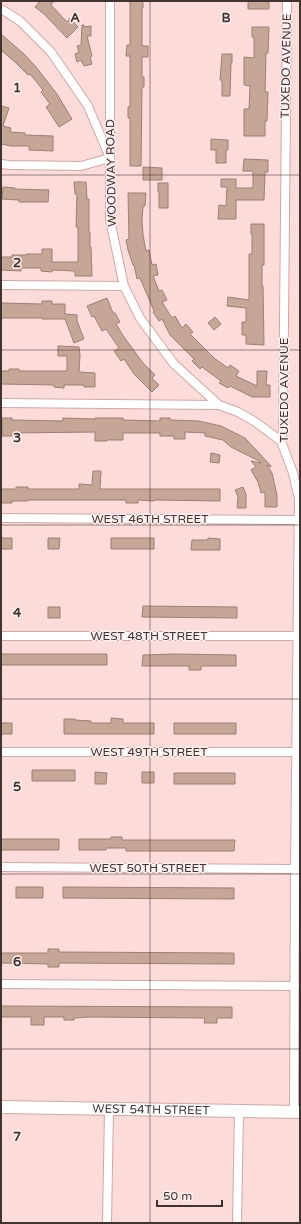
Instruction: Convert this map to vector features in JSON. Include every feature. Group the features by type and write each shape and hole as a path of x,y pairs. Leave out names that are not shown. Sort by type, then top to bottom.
{"street":[{"name":"WOODWAY ROAD","path":"110,1 110,220 124,286 140,318 174,364 219,404 254,421 281,441"},
{"name":"TUXEDO AVENUE","path":"287,1 283,429 281,441 293,473 299,499 295,869 297,909 295,986 297,1112"},
{"path":"1,8 20,21 52,52 88,106 110,158 81,166 1,164"},
{"path":"1,285 124,286"},
{"path":"1,403 219,404"},
{"name":"WEST 46TH STREET","path":"1,518 299,520"},
{"name":"WEST 48TH STREET","path":"1,636 298,636"},
{"name":"WEST 49TH STREET","path":"1,752 297,752"},
{"name":"WEST 50TH STREET","path":"1,867 295,869"},
{"path":"1,984 295,986"},
{"name":"WEST 54TH STREET","path":"1,1107 297,1112"},
{"path":"107,1223 109,1109"},
{"path":"237,1223 239,1111"}],"building":[{"path":"40,1 54,1 51,5 67,22 70,18 78,27 67,38 44,14 35,7"},
{"path":"130,1 143,1 142,46 148,46 148,57 142,57 142,77 144,77 144,87 142,87 141,166 130,166 130,118 128,118 128,107 130,107 130,56 126,56 127,45 130,45"},
{"path":"248,1 269,1 269,9 248,9"},
{"path":"82,25 84,25 84,27 91,26 91,36 87,36 92,56 90,57 92,64 84,66 81,60 77,62 75,54 79,52 77,46 81,45"},
{"path":"252,27 269,27 268,53 266,53 265,92 268,92 265,136 244,136 244,109 249,109 250,86 244,85 244,57 254,58 254,37 252,37"},
{"path":"1,34 24,54 36,67 57,94 72,119 59,127 46,107 50,104 41,92 43,90 30,74 28,75 1,50"},
{"path":"222,54 232,54 230,96 222,96 222,80 220,80"},
{"path":"1,106 9,108 3,126 11,128 10,132 25,133 25,135 53,136 53,151 29,150 29,146 11,146 1,144"},
{"path":"211,139 228,140 226,163 216,163 216,150 211,150"},
{"path":"244,159 268,160 268,172 265,172 264,200 236,200 236,219 218,219 219,205 226,206 227,187 221,187 221,179 236,179 236,188 253,188 253,171 243,171"},
{"path":"143,167 162,168 162,180 143,180"},
{"path":"74,182 86,182 87,199 89,199 89,232 92,276 75,276 75,271 41,271 41,268 21,268 21,271 1,270 1,257 42,254 42,249 52,249 52,262 78,262 78,227 76,227 77,194 75,194"},
{"path":"158,183 168,183 168,208 159,208"},
{"path":"3,187 15,189 49,190 48,202 19,202 19,200 2,199"},
{"path":"128,193 146,193 142,221 146,251 149,250 152,265 156,264 158,275 153,276 159,291 162,290 167,300 162,302 172,318 175,316 182,328 186,324 193,332 190,334 214,358 228,368 230,365 239,371 236,376 257,386 257,371 267,371 266,385 270,385 270,397 252,397 230,386 228,388 219,383 221,381 202,367 200,369 192,361 194,359 170,335 162,319 159,321 153,312 154,311 140,278 137,279 134,265 128,250 126,240 129,239"},
{"path":"251,224 264,224 264,265 262,265 262,286 264,345 246,344 246,335 242,335 242,322 246,322 246,308 227,306 228,297 249,300 249,254 252,254"},
{"path":"107,298 113,313 115,313 120,322 116,324 124,337 143,363 155,375 152,378 159,385 152,392 134,374 124,359 121,361 114,351 119,348 106,329 102,331 94,316 92,317 87,306"},
{"path":"42,301 52,301 52,304 65,304 65,314 77,315 77,321 84,339 74,343 65,319 1,318 1,303 42,304"},
{"path":"215,317 221,324 214,330 208,323"},
{"path":"58,346 79,347 79,372 95,373 95,387 84,387 84,385 64,385 64,388 54,387 54,385 1,384 1,371 9,371 9,369 19,369 19,371 67,371 67,356 58,356"},
{"path":"2,418 12,418 12,420 63,421 63,418 123,418 123,420 160,421 160,418 170,418 170,420 199,421 221,426 245,438 271,466 267,465 272,473 277,495 277,507 265,507 265,492 261,493 258,482 251,470 256,467 251,461 261,462 231,447 223,440 205,436 205,433 185,432 185,439 174,439 174,436 160,436 160,433 123,433 123,440 107,441 95,441 95,432 12,433 12,436 2,436"},
{"path":"211,453 220,455 219,463 210,462"},
{"path":"93,471 101,471 100,489 220,489 220,501 138,500 138,503 126,503 126,500 28,500 12,501 12,503 1,503 1,489 28,487 28,489 79,489 79,484 92,485"},
{"path":"243,487 246,494 246,508 237,508 238,497 235,490"},
{"path":"1,538 12,538 12,549 1,549"},
{"path":"48,538 60,538 59,549 48,549"},
{"path":"111,538 154,538 154,549 111,549"},
{"path":"208,538 220,539 220,550 191,550 192,540 208,540"},
{"path":"143,606 237,607 237,618 142,617"},
{"path":"48,607 60,607 60,618 48,618"},
{"path":"1,654 107,654 107,665 1,665"},
{"path":"143,655 236,655 236,666 201,666 201,670 189,670 189,666 142,666"},
{"path":"111,718 123,719 123,723 154,723 154,734 64,734 64,719 91,721 91,723 111,723"},
{"path":"1,723 12,723 12,734 1,734"},
{"path":"174,723 236,723 236,734 174,734"},
{"path":"32,770 75,770 75,781 32,781"},
{"path":"95,772 107,773 106,784 95,784"},
{"path":"142,772 154,772 154,783 142,783"},
{"path":"174,773 235,773 235,784 174,784"},
{"path":"111,837 122,837 122,840 235,840 234,851 126,851 126,848 79,850 79,839 111,839"},
{"path":"1,839 59,839 59,850 1,850"},
{"path":"16,887 43,887 43,898 16,898"},
{"path":"63,887 234,888 234,899 63,898"},
{"path":"48,949 59,949 59,952 234,953 234,964 59,963 59,967 48,967 48,964 1,963 1,953 48,953"},
{"path":"1,1006 232,1007 232,1018 217,1018 217,1023 204,1023 205,1018 90,1017 64,1020 64,1017 44,1017 44,1025 31,1025 31,1017 1,1017"}]}
